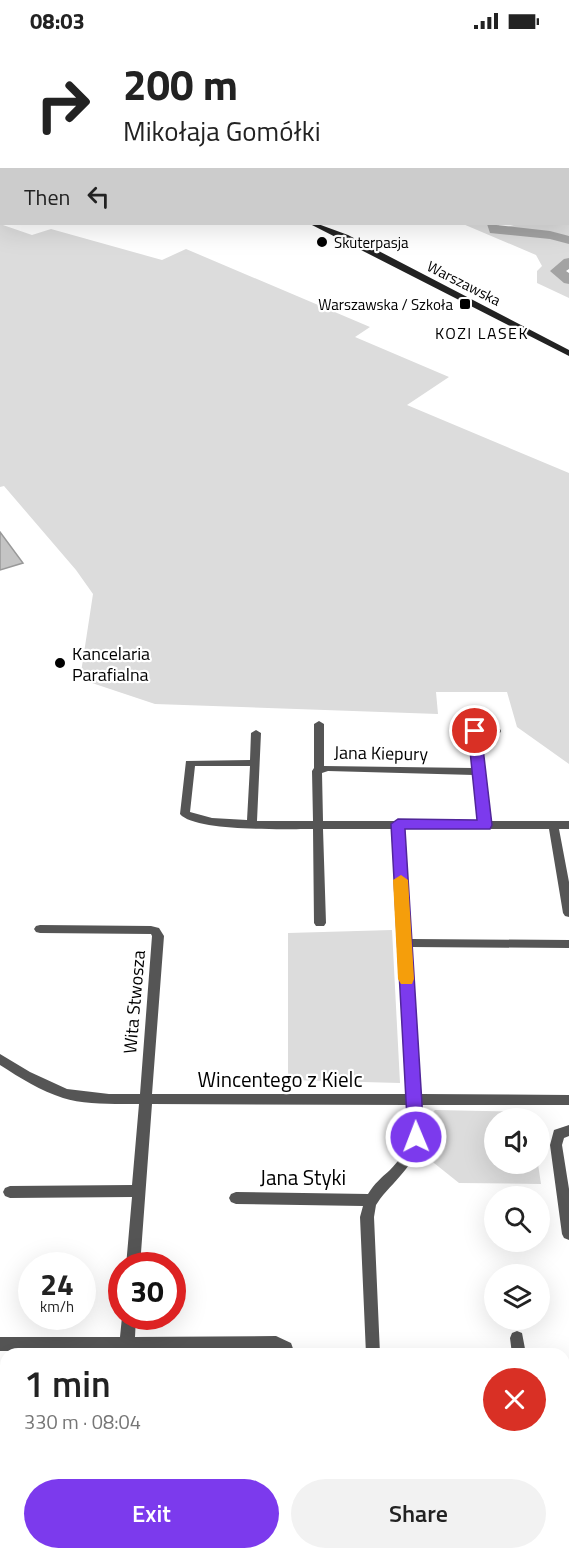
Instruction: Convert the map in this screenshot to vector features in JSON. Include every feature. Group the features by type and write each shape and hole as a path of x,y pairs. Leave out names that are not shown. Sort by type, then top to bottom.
{"street":[{"name":"Warszawska","path":"315,225 362,246 569,353"},
{"name":"Jana Kiepury","path":"319,724 319,770 315,777 320,923"},
{"path":"485,825 474,733 496,731"},
{"path":"252,824 256,733"},
{"path":"255,763 190,763 186,814 195,819 252,824 569,825"},
{"name":"Jana Kiepury","path":"319,770 478,772"},
{"path":"373,1348 367,1217 369,1200 399,1171 413,1152 417,1131 403,943 398,824"},
{"path":"553,824 569,913"},
{"name":"Wita Stwosza","path":"40,929 151,930 157,933 157,960 134,1252"},
{"path":"403,943 569,944"},
{"name":"Wincentego z Kielc","path":"0,1059 26,1076 66,1094 109,1099 569,1100"},
{"path":"569,1130 559,1134 556,1145 569,1234"},
{"path":"10,1192 138,1191"},
{"name":"Jana Styki","path":"236,1198 361,1198 369,1200"},
{"path":"127,1344 128,1330"},
{"path":"517,1338 518,1348"},
{"path":"0,1344 276,1343 286,1348"}],"shaded area":[{"path":"0,225 32,235 51,229 162,260 186,249 370,327 355,337 449,377 407,405 569,473 569,764 517,727 507,692 436,692 438,714 155,704 80,679 93,594 76,570 4,486 0,487"},
{"path":"465,225 499,225 498,227 501,229 514,225 569,225 569,266 565,271 569,274 569,298 537,283 537,271 542,266 536,255"},
{"path":"392,930 400,1083 288,1080 288,933"},
{"path":"435,1110 484,1111 484,1174 540,1174 541,1184 459,1183 424,1155 427,1118"}],"building":[{"path":"0,532 23,563 0,570"}],"waterway":[{"path":"493,225 495,230 550,235 569,240"},
{"path":"569,262 557,271 569,280"}],"slow traffic":[{"path":"401,880 406,979"}],"place":[{"name":"Skuterpasja","path":"322,242"},
{"name":"Warszawska / Szkoła","path":"465,304"},
{"name":"Kancelaria Parafialna","path":"60,663"}],"district":[{"name":"KOZI LASEK","path":"482,333"}],"route":[{"path":"416,1137 403,943 398,824 485,825 475,731"}]}
